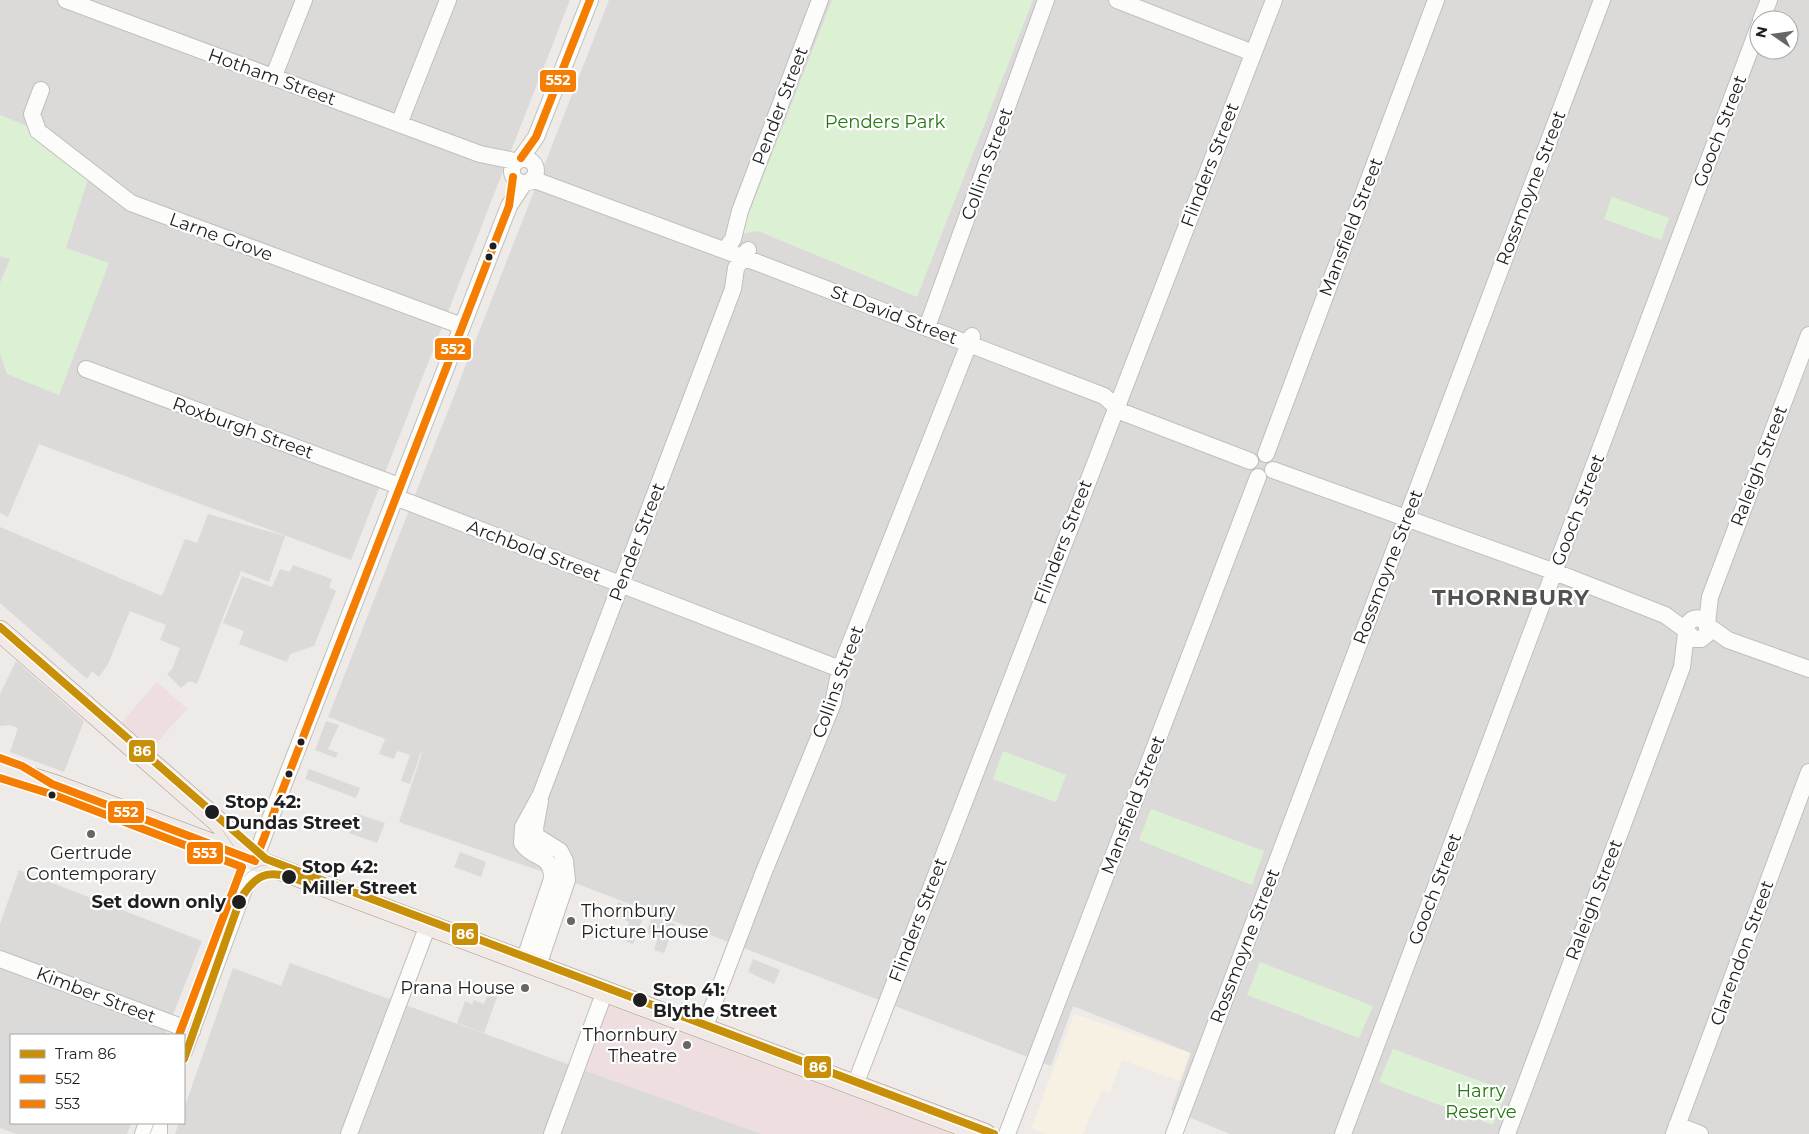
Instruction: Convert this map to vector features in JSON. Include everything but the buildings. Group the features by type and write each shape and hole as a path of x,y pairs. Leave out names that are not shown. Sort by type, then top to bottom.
{"main road":[{"path":"0,631 215,819 255,860"},
{"path":"0,758 22,766 52,784"},
{"path":"0,768 52,784 855,1085 948,1128 985,1134"}],"street":[{"name":"Hotham Street","path":"66,0 523,170"},
{"path":"273,78 304,0"},
{"path":"399,124 448,0"},
{"path":"185,1048 255,860 397,492 590,0"},
{"name":"Pender Street","path":"531,964 559,908 568,873 560,851 536,836 535,828 541,794 732,290 740,211 820,0"},
{"name":"Collins Street","path":"928,323 1046,0"},
{"path":"1117,0 1253,53"},
{"name":"Flinders Street","path":"855,1085 1118,399 1274,0"},
{"name":"Mansfield Street","path":"1266,454 1436,0"},
{"name":"Rossmoyne Street","path":"1174,1134 1602,0"},
{"name":"Gooch Street","path":"1343,1134 1749,53"},
{"name":"Larne Grove","path":"41,90 32,114 38,131 130,204 462,326"},
{"name":"St David Street","path":"523,170 971,340 1118,399 1122,412 1250,461"},
{"name":"Raleigh Street","path":"1507,1134 1682,666 1809,334"},
{"name":"Collins Street","path":"704,1029 756,891 833,703 840,669 971,340"},
{"name":"Roxburgh Street","path":"86,369 397,492"},
{"path":"1266,473 1274,462 1266,454 1255,455 1250,461 1250,469 1406,519 1555,572 1670,618 1809,669"},
{"name":"Mansfield Street","path":"1007,1134 1266,473"},
{"name":"Archbold Street","path":"397,492 621,584 840,669"},
{"name":"Clarendon Street","path":"1676,1130 1809,772"},
{"path":"349,1134 428,925"},
{"name":"Kimber Street","path":"0,959 192,1031"},
{"path":"552,1134 605,991"},
{"path":"1676,1130 1700,1134"}],"shaded area":[{"path":"0,0 570,0 351,560 39,444 8,517 0,513"},
{"path":"609,0 1809,0 1809,1134 1230,1134 1171,1110 1191,1053 1073,1006 1051,1066 575,883 399,822 422,753 328,717"},
{"path":"208,514 285,536 269,582 241,571 197,684 189,681 181,688 167,674 172,669 180,648 160,640 166,625 130,611 108,664 99,677 92,671 87,679 0,603 0,527 162,596 185,539 197,543"},
{"path":"293,565 332,579 329,587 336,591 314,646 290,654 287,662 239,644 244,631 223,623 242,576 272,587 280,569 290,572"},
{"path":"375,660 430,681 425,695 369,674"},
{"path":"16,661 84,721 64,772 10,752 18,728 10,725 0,726 0,694"},
{"path":"157,682 187,709 152,748 122,722"},
{"path":"414,712 433,719 422,749 402,742"},
{"path":"326,721 339,725 328,749 338,753 336,758 315,750"},
{"path":"385,739 421,752 410,784 401,781 410,755 397,751 394,759 379,754"},
{"path":"309,769 360,788 356,798 305,779"},
{"path":"355,813 385,823 377,843 349,833"},
{"path":"460,852 486,862 481,877 454,867"},
{"path":"644,869 669,878 657,909 633,899"},
{"path":"19,870 202,941 165,1034 10,1034 10,1124 131,1124 127,1134 16,1134 0,1128 0,924"},
{"path":"767,880 774,888 750,948 744,939"},
{"path":"618,902 645,912 633,944 623,940 629,922 613,915"},
{"path":"653,915 675,924 664,953 654,950 658,937 646,933"},
{"path":"753,959 780,970 774,984 748,972"},
{"path":"290,963 762,1134 175,1134 179,1124 185,1124 185,1106 233,968 281,986"},
{"path":"488,994 497,997 484,1033 457,1023 465,1001 472,1004 474,1000 484,1004"},
{"path":"608,1005 953,1134 762,1134 584,1070"},
{"path":"1074,1014 1190,1053 1179,1081 1122,1060 1110,1093 1102,1090 1083,1134 1046,1134 1033,1129 1032,1126"}],"green space":[{"name":"Penders Park","path":"832,0 1033,0 917,297 758,231 741,234"},
{"path":"0,115 32,128 88,179 66,248 109,263 59,395 7,374 0,354 0,283 10,259 0,256"},
{"path":"1612,197 1669,218 1661,240 1604,219"},
{"path":"1003,751 1066,775 1056,802 993,779"},
{"path":"1151,809 1264,851 1252,885 1139,840"},
{"path":"1260,962 1373,1006 1359,1038 1247,995"},
{"name":"Harry Reserve","path":"1393,1049 1507,1091 1493,1125 1379,1082"}],"tram line":[{"name":"86","path":"0,627 266,859 994,1134"},
{"path":"185,1039 223,935 241,874 237,851 223,831"},
{"path":"240,882 250,871 260,866 272,865 286,868"},
{"name":"86","path":"185,1056 240,900 247,889 261,877 276,874 307,883"},
{"path":"150,1134 154,1124"}],"transit line":[{"name":"552","path":"521,158 536,137 590,0"},
{"name":"552","path":"255,861 509,206 513,177"},
{"name":"552","path":"0,758 22,766 52,784 255,861"},
{"name":"553","path":"0,778 54,795 242,867 179,1034"}],"place":[{"name":"Stop 42: Dundas Street","path":"212,812"},
{"name":"Gertrude Contemporary","path":"91,834"},
{"name":"Stop 42: Miller Street","path":"289,877"},
{"name":"Set down only","path":"239,902"},
{"name":"Thornbury Picture House","path":"571,921"},
{"name":"Prana House","path":"525,988"},
{"name":"Stop 41: Blythe Street","path":"640,1000"},
{"name":"Thornbury Theatre","path":"687,1045"}],"district":[{"name":"THORNBURY","path":"1511,597"}]}
